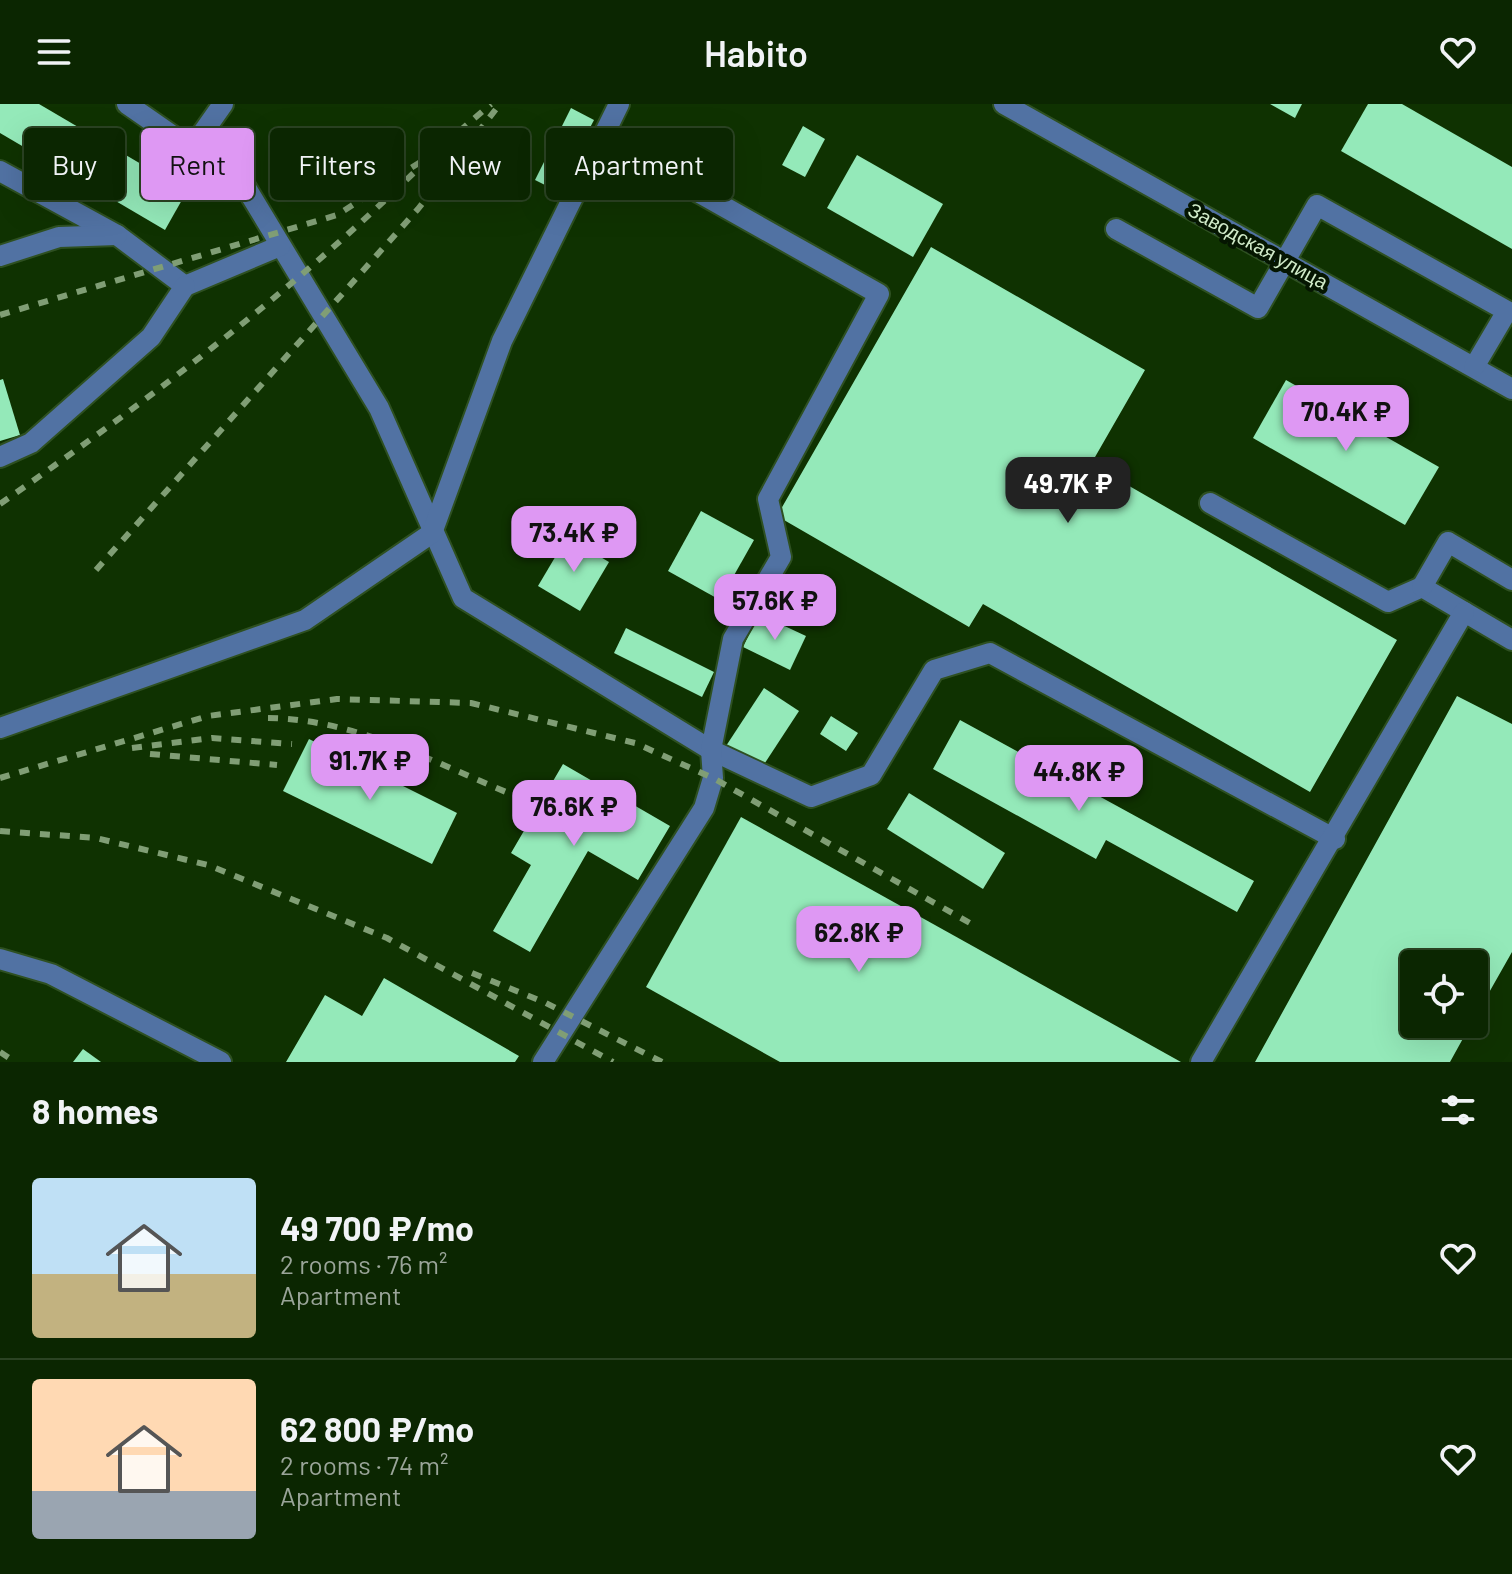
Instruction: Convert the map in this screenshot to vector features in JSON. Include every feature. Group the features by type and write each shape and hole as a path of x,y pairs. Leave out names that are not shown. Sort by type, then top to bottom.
{"street":[{"path":"127,104 162,128"},
{"path":"206,128 223,104"},
{"path":"607,128 619,104"},
{"name":"Заводская улица","path":"1004,104 1512,389"},
{"path":"0,171 117,235 185,286"},
{"path":"253,200 379,408 463,598 711,750 811,797 871,775 934,670 990,653 1335,839"},
{"path":"0,728 305,620 432,533 502,341 571,200"},
{"path":"543,1062 704,808 713,778 711,750 733,639 781,557 768,499 879,294 712,200"},
{"path":"1116,229 1258,308 1317,205 1507,311 1474,367"},
{"path":"0,256 59,237 117,235"},
{"path":"0,457 31,443 151,337 185,286 280,246"},
{"path":"1210,503 1388,602 1422,587 1448,542 1512,580"},
{"path":"1422,587 1512,640"},
{"path":"1201,1062 1335,839 1464,612"},
{"path":"0,959 51,974 221,1062"}],"building":[{"path":"0,104 39,104 80,128 24,128 24,147 0,133"},
{"path":"1270,104 1302,104 1295,118"},
{"path":"1368,104 1402,104 1512,167 1512,249 1341,151"},
{"path":"571,108 594,120 590,128 561,128"},
{"path":"803,126 825,139 805,177 782,165"},
{"path":"125,155 141,164 141,200 182,200 165,230 114,200 125,200"},
{"path":"857,155 943,204 913,257 827,208"},
{"path":"546,158 546,186 535,180"},
{"path":"931,247 1145,370 1091,464 1397,640 1310,792 983,604 969,627 777,516"},
{"path":"3,379 20,435 0,441 0,380"},
{"path":"1286,380 1439,467 1405,525 1253,438"},
{"path":"701,511 754,540 720,600 668,571"},
{"path":"567,537 609,562 580,611 538,586"},
{"path":"759,614 806,636 790,670 743,647"},
{"path":"626,628 714,672 702,697 614,653"},
{"path":"764,688 799,711 761,769 726,746"},
{"path":"1457,696 1512,724 1512,952 1488,994 1488,950 1400,950 1400,1038 1463,1038 1450,1062 1255,1062"},
{"path":"831,716 858,733 846,751 820,734"},
{"path":"960,720 1254,881 1237,912 1106,840 1096,859 933,769"},
{"path":"309,739 457,813 432,864 283,791"},
{"path":"563,764 670,826 638,880 588,851 530,952 493,931 531,865 511,853"},
{"path":"909,793 1005,853 983,889 887,829"},
{"path":"741,817 1181,1062 780,1062 646,987"},
{"path":"384,978 519,1056 515,1062 286,1062 325,995 362,1016"},
{"path":"83,1049 101,1062 73,1062"}],"railway":[{"path":"0,315 337,215 433,154 491,104"},
{"path":"96,570 418,209 500,104"},
{"path":"0,504 114,423 278,295 420,166"},
{"path":"0,778 208,716 337,699 471,703 635,743 713,778 977,927"},
{"path":"268,718 330,725 360,733 506,792"},
{"path":"132,748 212,738 292,744"},
{"path":"150,754 277,765"},
{"path":"0,831 96,838 208,865 387,938 613,1062"},
{"path":"472,973 546,1003 662,1062"},
{"path":"0,1052 15,1062"}]}
